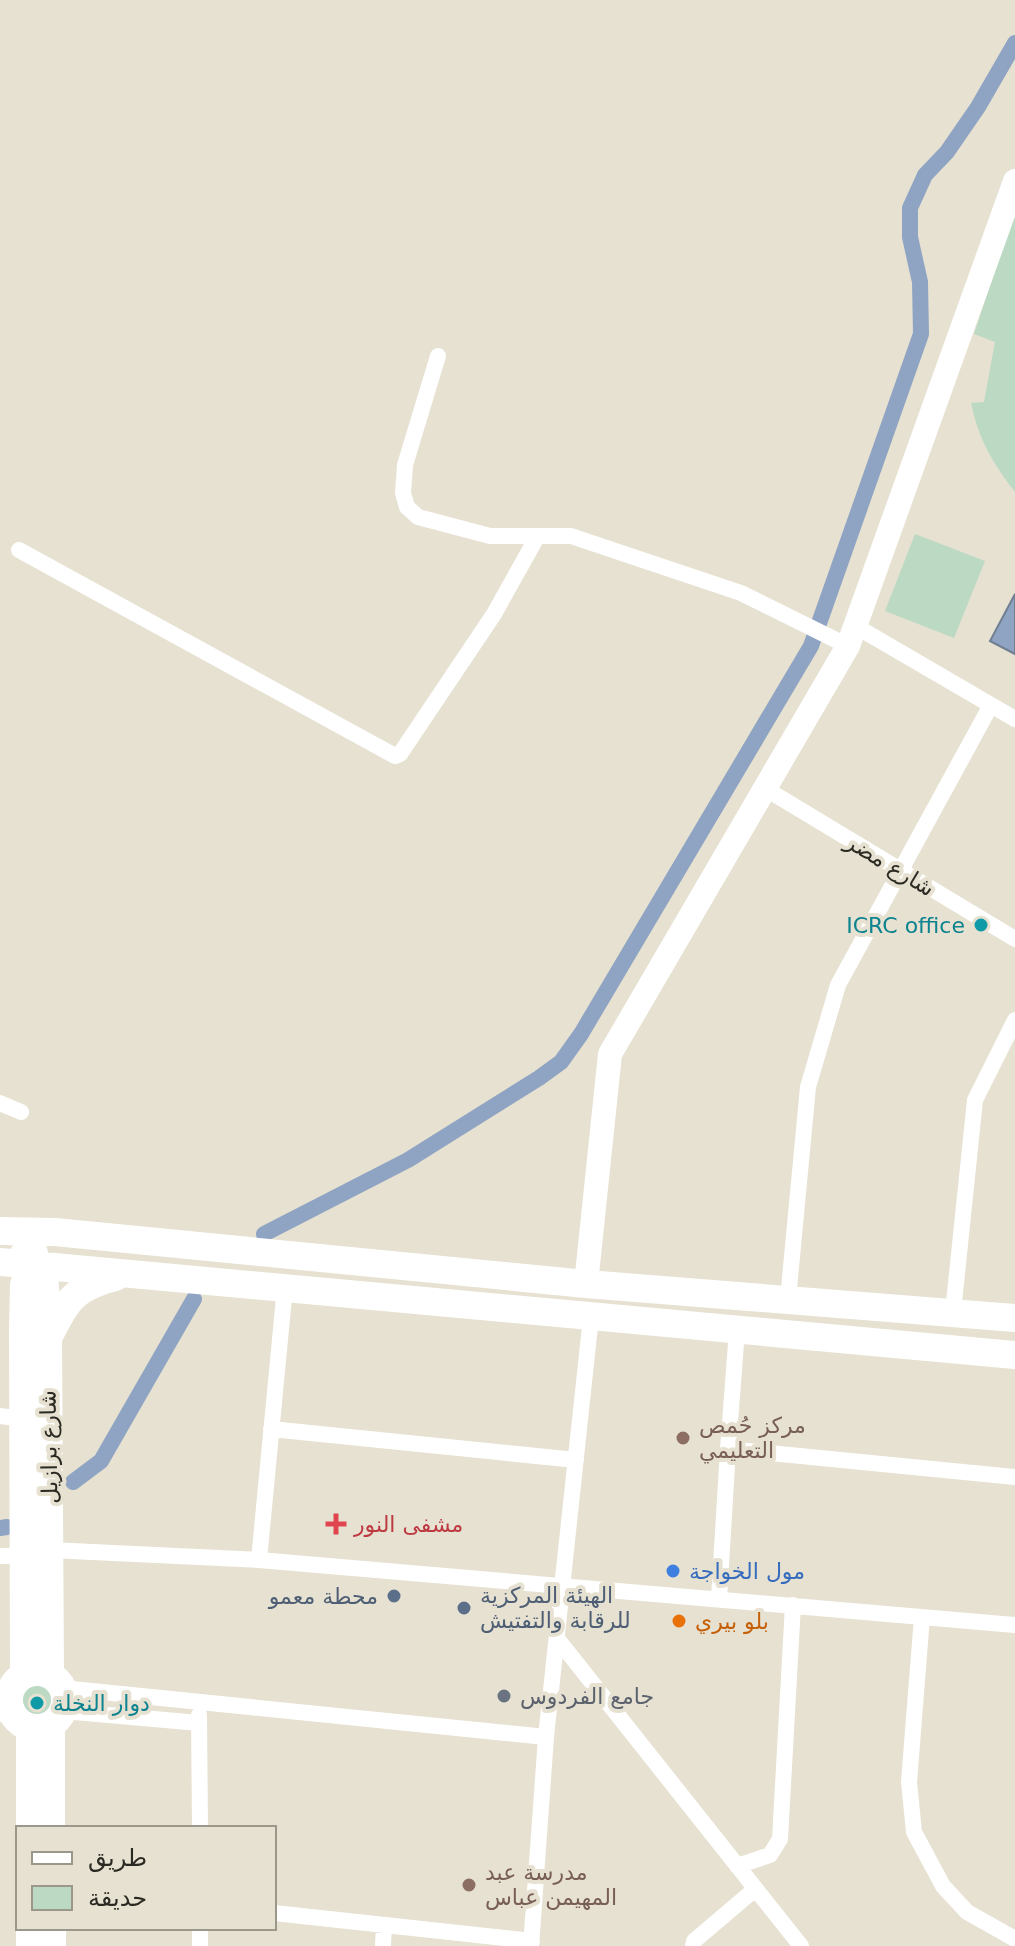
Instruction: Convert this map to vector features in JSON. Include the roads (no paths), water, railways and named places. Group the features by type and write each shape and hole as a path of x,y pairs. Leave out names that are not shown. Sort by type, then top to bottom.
{"highway":[{"path":"0,1232 55,1232 586,1284 1015,1318"},
{"path":"0,1232 20,1246 45,1286 36,1333"},
{"path":"30,1264 36,1248 55,1232"},
{"path":"0,1262 136,1272 1015,1355"},
{"path":"36,1333 86,1285 136,1272"},
{"path":"0,1298 36,1333"},
{"name":"شارع برازيل","path":"30,1826 25,1554 12,1418 36,1333"},
{"name":"شارع برازيل","path":"25,1554 36,1333"},
{"name":"شارع برازيل","path":"30,1701 51,1826"}],"main road":[{"path":"586,1284 610,1054 766,789 844,636 1015,181"}],"street":[{"path":"438,356 405,465 403,493 407,507 418,517 490,536 571,536 741,593 807,627 844,636 1015,719"},
{"path":"19,550 395,756 400,754 441,697 537,537"},
{"path":"788,1299 808,1087 838,985 991,705"},
{"name":"شارع مضر","path":"766,789 1015,939"},
{"path":"953,1312 975,1100 1015,1020"},
{"path":"0,1103 21,1112"},
{"path":"259,1560 285,1287"},
{"path":"276,1913 531,1944 546,1737 559,1641 591,1317"},
{"path":"719,1598 737,1330"},
{"path":"271,1429 576,1460"},
{"path":"728,1449 1015,1477"},
{"path":"25,1554 259,1560 1015,1625"},
{"path":"737,1866 770,1855 780,1839 793,1605"},
{"path":"922,1617 909,1782 914,1832 943,1886 967,1912 1015,1939"},
{"path":"559,1641 801,1946"},
{"path":"30,1701 199,1702 546,1737"},
{"path":"30,1701 199,1723"},
{"path":"199,1702 200,1826"},
{"path":"693,1946 694,1941 754,1890"},
{"path":"383,1946 384,1925"}],"water":[{"path":"1015,594 1015,654 990,641"}],"waterway":[{"path":"264,1234 408,1160 539,1078 561,1062 581,1034 811,646 921,334 920,282 910,237 910,208 925,175 947,152 978,107 1015,43"},
{"path":"73,1482 101,1461 194,1299"},
{"path":"0,1528 7,1527"}],"place":[{"name":"ICRC office","path":"981,925"},
{"name":"مركز حُمص التعليمي","path":"683,1438"},
{"name":"مشفى النور","path":"336,1524"},
{"name":"مول الخواجة","path":"673,1571"},
{"name":"محطة معمو","path":"394,1596"},
{"name":"الهيئة المركزية للرقابة والتفتيش","path":"464,1608"},
{"name":"بلو بيري","path":"679,1621"},
{"name":"جامع الفردوس","path":"504,1696"},
{"name":"دوار النخلة","path":"37,1703"},
{"name":"مدرسة عبد المهيمن عباس","path":"469,1885"}]}
